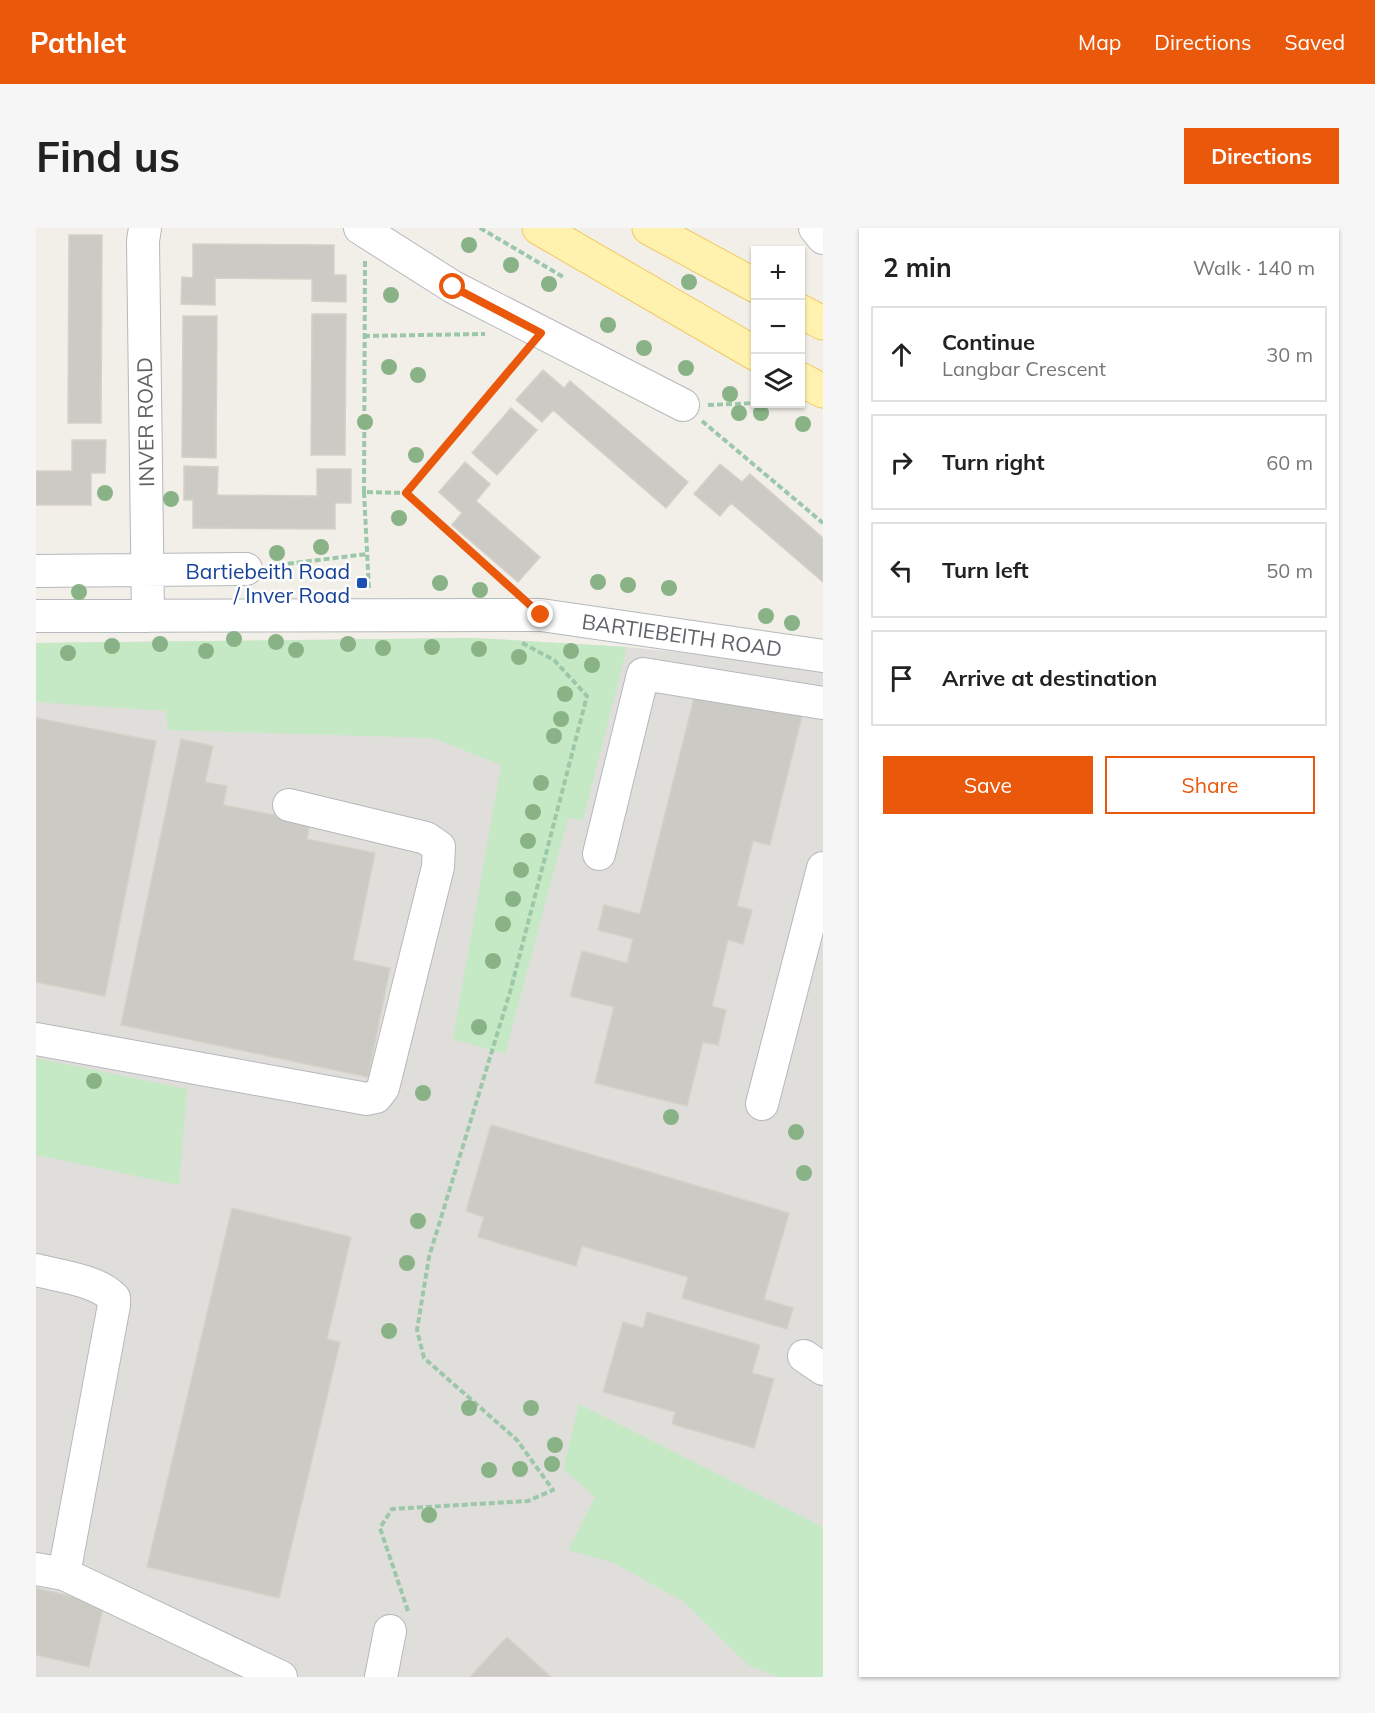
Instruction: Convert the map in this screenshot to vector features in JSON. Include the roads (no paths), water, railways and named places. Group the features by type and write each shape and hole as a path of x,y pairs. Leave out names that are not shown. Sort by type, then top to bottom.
{"main road":[{"path":"539,228 751,351"},
{"path":"649,228 751,283"},
{"path":"805,313 823,323"},
{"path":"805,382 823,391"}],"street":[{"name":"INVER ROAD","path":"145,228 143,241 148,616"},
{"path":"815,228 823,238"},
{"path":"364,231 453,287 683,405"},
{"path":"36,571 246,569"},
{"name":"BARTIEBEITH ROAD","path":"36,616 529,615 823,656"},
{"path":"599,854 643,674 823,703"},
{"path":"36,1039 367,1098 376,1097 383,1088 386,1077 438,867 440,847 426,838 289,805"},
{"path":"762,1104 823,868"},
{"path":"36,1270 96,1286 108,1291 114,1298 50,1572 281,1677"},
{"path":"381,1677 390,1631"}],"place":[{"name":"Bartiebeith Road / Inver Road","path":"362,583"}]}
